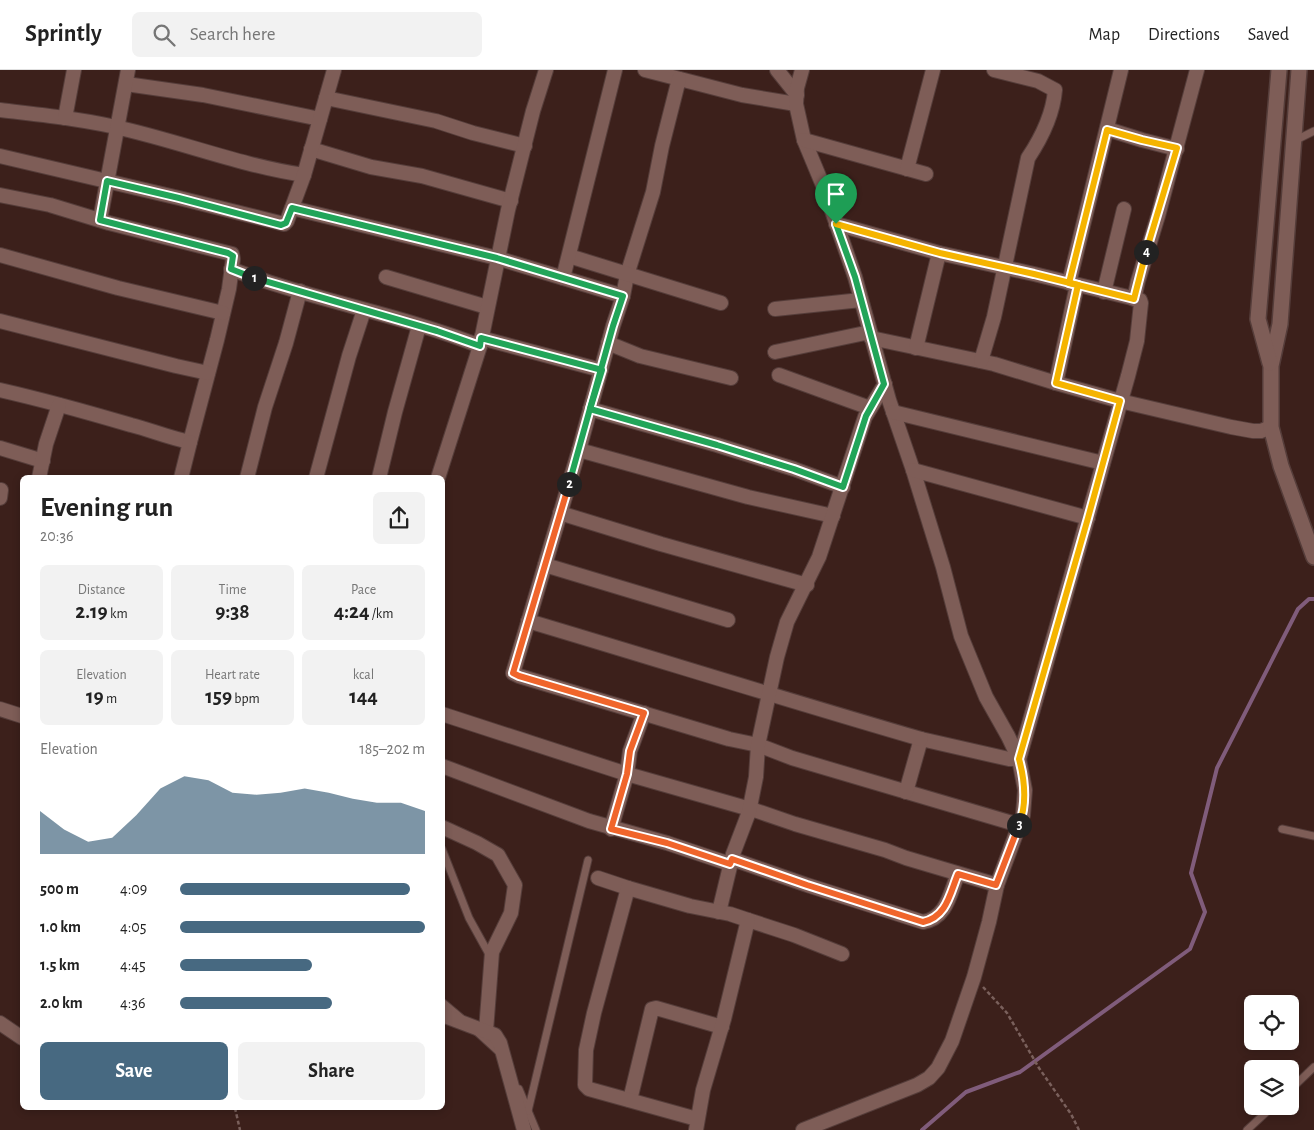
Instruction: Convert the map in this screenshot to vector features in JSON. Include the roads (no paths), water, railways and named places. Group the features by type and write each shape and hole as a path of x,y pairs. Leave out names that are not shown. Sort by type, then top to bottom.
{"main road":[{"path":"1271,366 1258,319 1279,70"},
{"path":"1298,70 1280,324 1271,366 1271,427 1281,466 1314,557"}],"street":[{"path":"65,118 74,70"},
{"path":"100,220 128,70"},
{"path":"0,156 179,198 281,225 286,223 304,175 334,70"},
{"path":"439,475 480,342 497,258 546,70"},
{"path":"563,278 615,70"},
{"path":"645,70 742,95 796,99"},
{"path":"777,70 796,99 804,140 824,188 855,277 884,384 943,567 961,636 986,697 1019,759 1025,790 1023,815 996,885 974,977 952,1041 938,1068 929,1078 917,1085 803,1130"},
{"path":"796,99 802,70"},
{"path":"907,169 933,70"},
{"path":"981,361 990,336 1028,158 1042,137 1054,103 1055,90 1038,81 994,70"},
{"path":"1056,383 1073,284 1121,70"},
{"path":"1134,299 1140,271 1177,148 1197,70"},
{"path":"679,78 653,192 627,275 623,296 608,343 579,450 513,670 515,674 729,739 758,745 792,758 1019,825"},
{"path":"126,84 203,95 320,119"},
{"path":"326,98 436,121 473,133 525,146"},
{"path":"0,110 118,127 254,164 304,175"},
{"path":"1107,130 1177,148"},
{"path":"804,140 926,174"},
{"path":"311,149 363,164 422,176 511,201"},
{"path":"0,195 50,205 228,253 233,256 229,289 182,475"},
{"path":"292,208 497,258 623,296"},
{"path":"1104,292 1124,209"},
{"path":"836,224 940,253 1005,267 1141,302 1133,357 1019,759"},
{"path":"916,348 940,253"},
{"path":"0,255 118,288 223,313"},
{"path":"569,256 721,303"},
{"path":"231,269 266,282 419,326 602,370"},
{"path":"386,277 487,307"},
{"path":"248,475 265,407 286,343 300,291"},
{"path":"775,309 861,300"},
{"path":"317,475 349,356 364,310"},
{"path":"0,321 208,373"},
{"path":"380,475 419,326"},
{"path":"775,352 870,335 916,348 981,361 1120,401 1246,430 1261,431 1271,427"},
{"path":"608,343 640,356 731,378"},
{"path":"779,376 870,408"},
{"path":"719,912 731,862 749,809 756,777 758,745 777,657 787,622 819,558 866,416 884,384"},
{"path":"0,390 133,425 166,437 190,442"},
{"path":"40,475 46,444 59,405"},
{"path":"590,409 717,445 794,469 843,487"},
{"path":"893,412 1103,464"},
{"path":"0,448 43,461"},
{"path":"579,450 748,497 833,516"},
{"path":"913,470 1088,518"},
{"path":"560,513 661,544 807,584"},
{"path":"545,565 728,620"},
{"path":"528,621 922,739 1009,759 1019,759"},
{"path":"0,709 20,715"},
{"path":"611,829 627,774 630,751 644,713"},
{"path":"445,715 627,774 749,809 996,885"},
{"path":"906,792 922,739"},
{"path":"445,767 611,829 731,862 923,922 940,915 946,906 958,874"},
{"path":"445,829 477,843 498,855 515,885 511,913 492,952 486,1031"},
{"path":"598,878 690,906 748,920 794,935 842,954"},
{"path":"628,888 586,1050 585,1085 589,1089 630,1100 697,1124 703,1090 722,1027 748,920"},
{"path":"630,1100 652,1009 656,1008 722,1027"},
{"path":"445,1016 495,1035 504,1056 524,1130"},
{"path":"0,1023 20,1037"}],"lane":[{"path":"1294,141 1314,131"},
{"path":"1282,829 1314,836"},
{"path":"445,857 469,918 491,959"},
{"path":"528,1111 588,860"},
{"path":"445,1005 504,1056 536,1130"},
{"path":"1299,1081 1314,1067"},
{"path":"1247,1130 1263,1115"}],"waterway":[{"path":"922,1130 966,1092 1020,1072 1190,949 1205,912 1191,873 1217,768 1298,609 1309,599 1314,599"}]}
